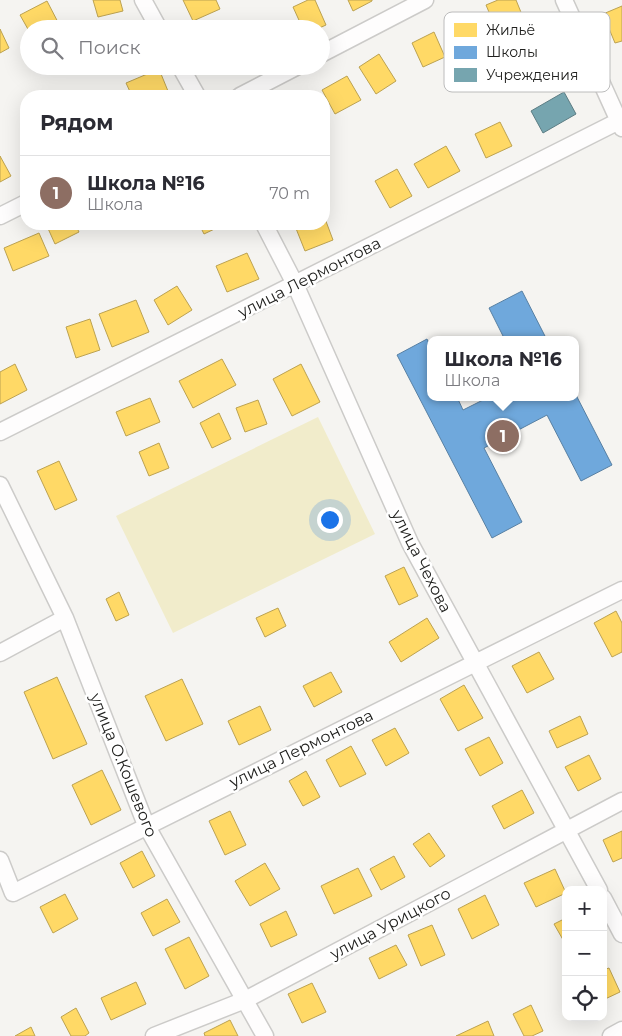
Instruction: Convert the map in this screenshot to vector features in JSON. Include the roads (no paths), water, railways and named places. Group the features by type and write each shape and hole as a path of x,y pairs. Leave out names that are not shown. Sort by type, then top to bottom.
{"street":[{"path":"143,0 154,20"},
{"path":"330,49 425,0"},
{"path":"564,0 569,12"},
{"path":"185,75 194,90"},
{"path":"252,90 281,75"},
{"path":"606,92 620,124"},
{"name":"улица Лермонтова","path":"0,432 620,124"},
{"path":"0,216 20,206"},
{"name":"улица Чехова","path":"267,230 295,284 410,543 597,886"},
{"name":"улица О.Кошевого","path":"0,485 65,618 146,825 265,1036"},
{"name":"улица Лермонтова","path":"0,860 13,892 622,590"},
{"path":"0,653 65,618"},
{"name":"улица Урицкого","path":"154,1036 245,1000 622,801"},
{"path":"607,906 622,934"},
{"path":"611,1036 622,1030"}],"place":[{"name":"Школа №16","path":"503,436"}]}
